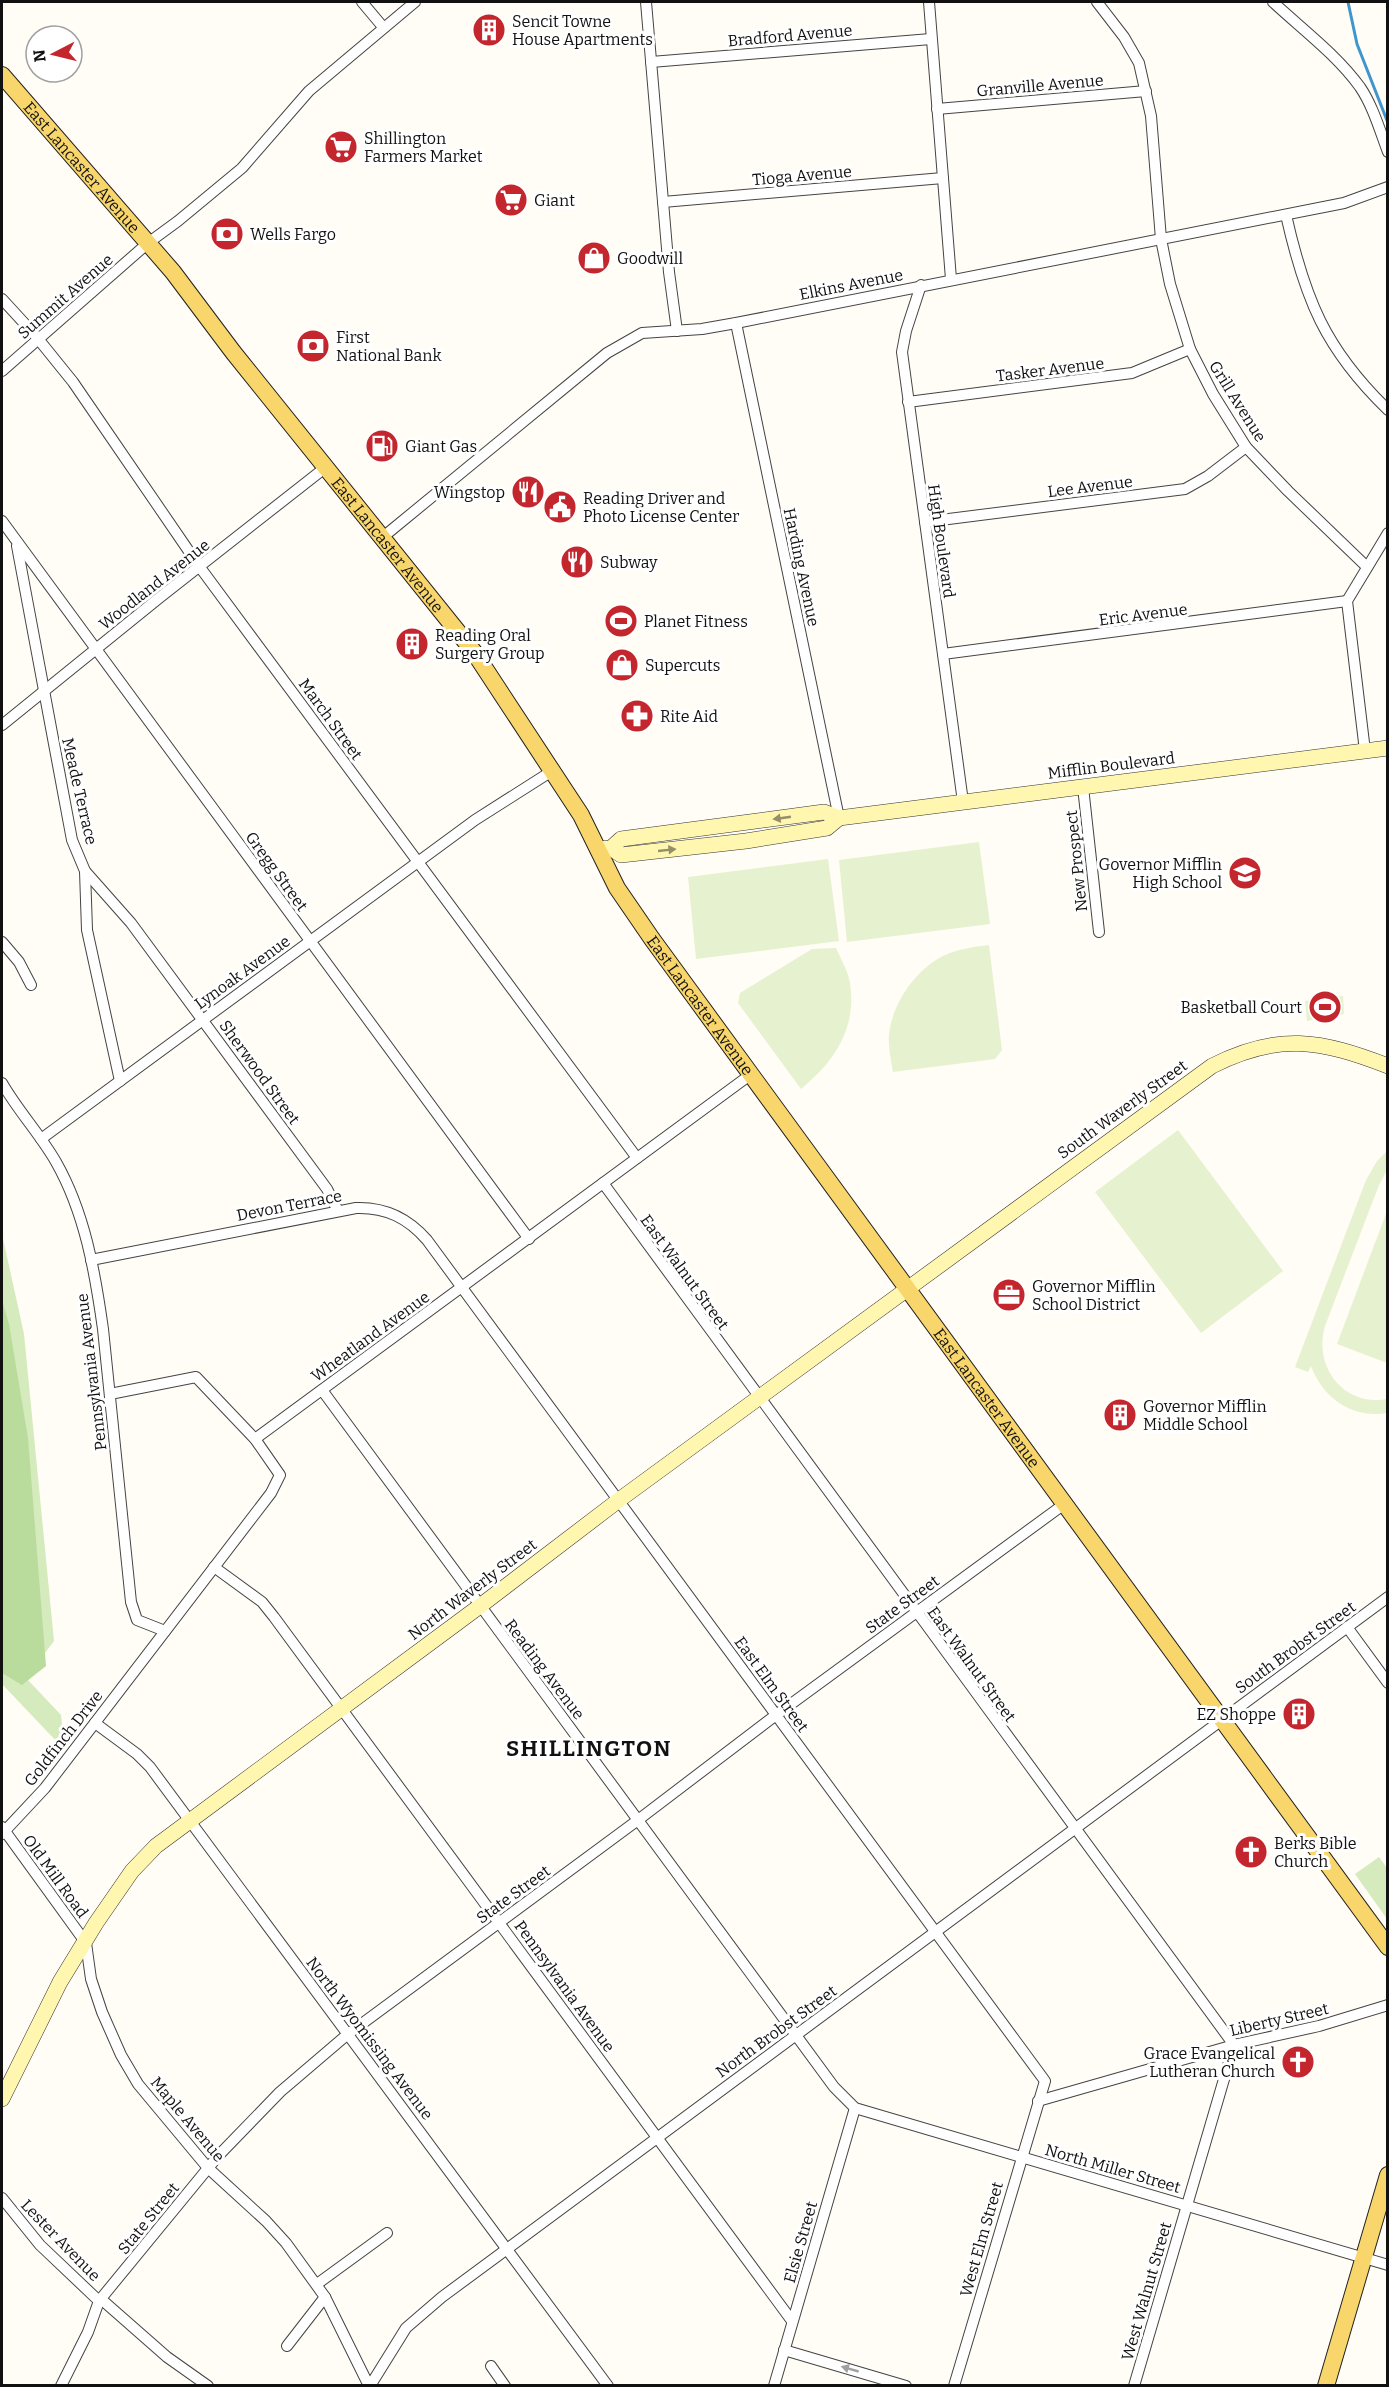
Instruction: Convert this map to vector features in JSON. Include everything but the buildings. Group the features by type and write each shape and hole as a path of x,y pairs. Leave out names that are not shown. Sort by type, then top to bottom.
{"main road":[{"name":"East Lancaster Avenue","path":"2,75 148,243 474,652 604,849 617,888 1063,1505 1388,1947"},
{"path":"1326,2385 1388,2175"}],"street":[{"path":"362,2 383,27"},
{"name":"Summit Avenue","path":"2,371 148,243 242,168 309,91 415,2"},
{"path":"646,2 669,272 678,331"},
{"path":"929,2 951,279"},
{"name":"Grill Avenue","path":"1097,2 1132,49 1139,63 1151,116 1161,239 1170,284 1190,349 1213,394 1246,447 1367,567"},
{"path":"1273,2 1338,63 1360,88 1388,152"},
{"name":"Bradford Avenue","path":"651,62 931,39"},
{"name":"Granville Avenue","path":"937,109 1146,91"},
{"name":"Tioga Avenue","path":"663,202 943,178"},
{"name":"Elkins Avenue","path":"383,537 607,353 642,333 678,331 736,323 1344,203 1388,188"},
{"path":"1286,215 1305,287 1327,335 1351,370 1388,410"},
{"name":"High Boulevard","path":"921,285 902,352 963,802"},
{"name":"March Street","path":"2,299 73,382 199,566 637,1158"},
{"name":"Harding Avenue","path":"736,323 839,818"},
{"name":"Tasker Avenue","path":"908,402 1132,373 1190,349"},
{"name":"Lee Avenue","path":"925,522 1185,489 1208,476 1246,447"},
{"name":"Woodland Avenue","path":"2,725 326,467"},
{"name":"Gregg Street","path":"2,521 529,1239"},
{"path":"1365,751 1347,602 1388,533"},
{"name":"Meade Terrace","path":"16,542 72,840 85,872 87,930 120,1081"},
{"name":"Eric Avenue","path":"943,654 1347,602"},
{"name":"Mifflin Boulevard","path":"604,849 621,839 824,812 839,818 1388,748"},
{"name":"Lynoak Avenue","path":"41,1139 417,861 475,820 552,771"},
{"name":"New Prospect","path":"1083,787 1099,932"},
{"name":"Sherwood Street","path":"85,872 131,923 327,1189 338,1211"},
{"path":"2,942 19,962 31,985"},
{"name":"South Waverly Street","path":"906,1289 1195,1077 1231,1057 1278,1044 1312,1043 1346,1050 1388,1066"},
{"name":"Wheatland Avenue","path":"255,1439 750,1075"},
{"path":"2,1083 16,1108"},
{"path":"2,1098 16,1108"},
{"name":"Pennsylvania Avenue","path":"16,1108 41,1139 69,1188 80,1217 91,1260 103,1329 130,1602 137,1620 165,1631"},
{"name":"East Walnut Street","path":"603,1183 1234,2045"},
{"name":"Devon Terrace","path":"91,1260 338,1211 376,1208 395,1214 413,1224 461,1288"},
{"name":"East Elm Street","path":"461,1288 1045,2081 1038,2101"},
{"name":"North Waverly Street","path":"2,2099 60,1982 86,1943 96,1923 132,1871 156,1846 906,1289"},
{"path":"110,1394 196,1377 255,1439 280,1475 271,1493 165,1631"},
{"name":"Reading Avenue","path":"322,1390 795,2035 834,2087 855,2108"},
{"name":"State Street","path":"61,2385 88,2332 100,2300 208,2168 280,2092 348,2034 776,1715 1063,1505"},
{"name":"Pennsylvania Avenue","path":"214,1567 261,1602 500,1922 792,2322"},
{"name":"South Brobst Street","path":"1221,1720 1388,1597"},
{"path":"1347,1627 1388,1683"},
{"name":"Goldfinch Drive","path":"3,1831 45,1788 165,1631"},
{"name":"North Brobst Street","path":"369,2385 406,2328 442,2297 1221,1720"},
{"name":"North Wyomissing Avenue","path":"95,1723 146,1762 608,2385"},
{"name":"Old Mill Road","path":"3,1831 86,1943"},
{"name":"Maple Avenue","path":"86,1943 91,1979 96,1994 121,2055 138,2084 208,2168 266,2221 299,2259 325,2297 369,2385"},
{"name":"Liberty Street","path":"1038,2101 1234,2045 1319,2026 1388,2006"},
{"name":"West Walnut Street","path":"1134,2385 1234,2045"},
{"name":"West Elm Street","path":"954,2385 1038,2101"},
{"name":"North Miller Street","path":"855,2108 1388,2265"},
{"name":"Elsie Street","path":"774,2385 855,2108"},
{"name":"Lester Avenue","path":"2,2198 40,2244 100,2300 167,2357 208,2385"},
{"path":"317,2284 387,2233"},
{"path":"287,2346 325,2297"},
{"path":"784,2350 906,2385"},
{"path":"491,2366 505,2385"}],"green space":[{"path":"979,842 990,924 847,942 839,860"},
{"path":"828,859 839,941 696,959 688,877"},
{"path":"989,945 1002,1050 995,1059 893,1072 889,1049 891,1023 900,1000 914,979 943,956 960,950"},
{"path":"836,948 850,983 850,1015 846,1030 833,1056 824,1068 801,1089 738,1003 740,993 812,949"},
{"name":"Basketball Court","path":"1343,996 1344,1014 1307,1021 1305,1001"},
{"path":"1178,1130 1283,1271 1201,1333 1095,1192"},
{"path":"1387,1151 1387,1170 1379,1185 1325,1326 1322,1341 1328,1369 1335,1381 1345,1390 1357,1397 1371,1400 1387,1399 1387,1413 1374,1414 1362,1413 1340,1404 1323,1388 1311,1366 1308,1372 1295,1367 1366,1180 1377,1161"},
{"path":"1387,1211 1387,1363 1337,1344"},
{"path":"2,1234 24,1334 54,1641 26,1678 61,1715 64,1741 60,1745 2,1684"},
{"path":"2,1300 9,1324 28,1438 46,1666 22,1685 2,1673"},
{"path":"1379,1857 1387,1868 1387,1919 1355,1874"}],"waterway":[{"path":"1348,2 1357,44 1388,123"}],"place":[{"name":"Sencit Towne House Apartments","path":"489,30"},
{"name":"Shillington Farmers Market","path":"341,147"},
{"name":"Giant","path":"511,200"},
{"name":"Wells Fargo","path":"227,234"},
{"name":"Goodwill","path":"594,258"},
{"name":"First National Bank","path":"313,346"},
{"name":"Giant Gas","path":"382,446"},
{"name":"Wingstop","path":"528,492"},
{"name":"Reading Driver and Photo License Center","path":"560,507"},
{"name":"Subway","path":"577,562"},
{"name":"Planet Fitness","path":"621,621"},
{"name":"Reading Oral Surgery Group","path":"412,644"},
{"name":"Supercuts","path":"622,665"},
{"name":"Rite Aid","path":"637,716"},
{"name":"Governor Mifflin High School","path":"1245,873"},
{"name":"Basketball Court","path":"1325,1007"},
{"name":"Governor Mifflin School District","path":"1009,1295"},
{"name":"Governor Mifflin Middle School","path":"1120,1415"},
{"name":"EZ Shoppe","path":"1299,1714"},
{"name":"Berks Bible Church","path":"1251,1852"},
{"name":"Grace Evangelical Lutheran Church","path":"1298,2062"}],"district":[{"name":"SHILLINGTON","path":"589,1748"}]}
